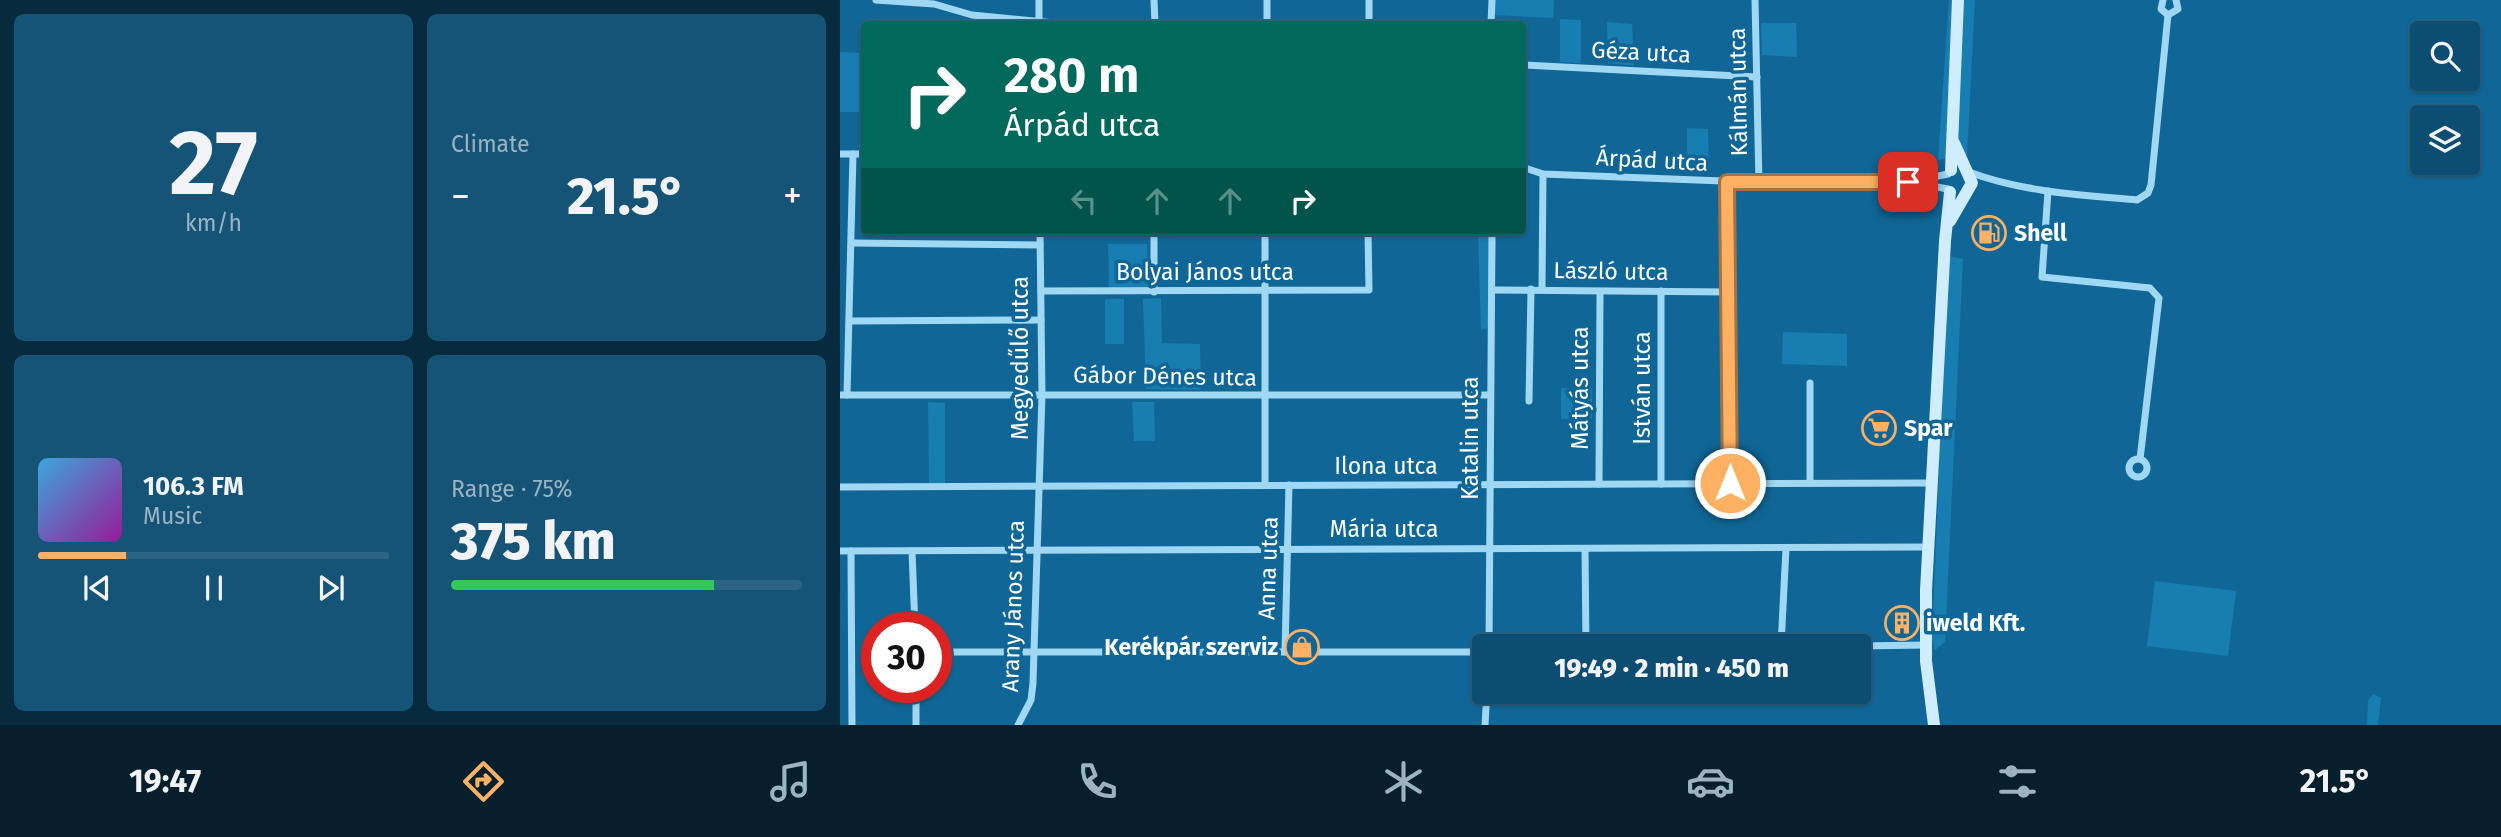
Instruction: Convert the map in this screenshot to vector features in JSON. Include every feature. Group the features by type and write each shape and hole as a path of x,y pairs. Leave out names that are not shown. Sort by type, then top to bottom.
{"main road":[{"path":"1934,725 1926,645 1928,547 1958,0"},
{"path":"1946,232 1968,190 1967,171 1951,132"},
{"path":"1949,172 1967,171"},
{"path":"1949,190 1968,190"}],"street":[{"path":"876,0 934,4 955,12 1024,21"},
{"path":"1039,0 1039,21"},
{"path":"1154,0 1155,21"},
{"path":"1267,0 1267,21"},
{"path":"1369,0 1369,21"},
{"path":"1492,0 1492,21"},
{"name":"Kálmán utca","path":"1755,0 1759,184"},
{"path":"2163,0 2161,9 2168,15"},
{"path":"2168,15 2178,9 2176,0"},
{"path":"1967,171 1996,181 2048,191 2137,200 2148,193 2168,15"},
{"name":"Géza utca","path":"1526,65 1757,77"},
{"path":"840,154 861,155"},
{"path":"844,395 850,321 853,154"},
{"name":"Árpád utca","path":"1526,168 1543,174 1759,184 1908,182 1949,190"},
{"name":"Árpád utca","path":"1908,182 1949,172"},
{"path":"1542,289 1543,174"},
{"path":"1968,190 1996,181"},
{"path":"1727,182 1730,483"},
{"path":"2048,191 2042,277 2150,288 2159,298 2140,459"},
{"name":"Megyedűlő utca","path":"1037,485 1042,394 1040,235"},
{"path":"1154,235 1154,292"},
{"path":"1265,235 1265,485"},
{"name":"Bolyai János utca","path":"1041,291 1368,290 1368,235"},
{"name":"Katalin utca","path":"1489,634 1492,235"},
{"path":"852,243 1040,245"},
{"path":"1530,401 1531,289"},
{"name":"László utca","path":"1493,290 1729,292"},
{"name":"István utca","path":"1661,291 1661,484"},
{"name":"Mátyás utca","path":"1599,484 1600,292"},
{"path":"850,321 1041,320"},
{"path":"1810,383 1810,483"},
{"name":"Gábor Dénes utca","path":"844,395 1489,395"},
{"name":"Ilona utca","path":"840,487 1932,483"},
{"name":"Arany János utca","path":"1018,725 1031,700 1037,485"},
{"name":"Anna utca","path":"1284,652 1289,485"},
{"name":"Mária utca","path":"840,551 1928,547"},
{"path":"1782,634 1786,548"},
{"path":"1585,549 1586,634"},
{"path":"851,551 852,725"},
{"path":"912,551 914,612"},
{"path":"1871,646 1926,645"},
{"path":"952,652 1472,652"},
{"path":"916,703 916,725"},
{"path":"1485,725 1486,704"}],"shaded area":[{"path":"1494,0 1554,0 1553,18 1493,15"},
{"path":"1949,0 1975,0 1967,156 1938,160"},
{"path":"1560,19 1581,20 1581,63 1560,62"},
{"path":"1607,22 1632,24 1634,66 1608,63"},
{"path":"1761,23 1796,23 1797,57 1762,55"},
{"path":"840,52 861,53 861,112 840,112"},
{"path":"1687,128 1708,129 1709,174 1687,173"},
{"path":"1478,235 1496,235 1495,285 1487,329 1481,330"},
{"path":"1108,244 1147,244 1149,289 1109,289"},
{"path":"1948,256 1963,259 1945,642 1935,650 1932,640"},
{"path":"1161,298 1162,343 1200,344 1201,390 1146,389 1143,299"},
{"path":"1105,299 1124,299 1124,344 1105,344"},
{"path":"1783,332 1847,334 1847,366 1782,364"},
{"path":"1561,388 1592,388 1592,419 1561,419"},
{"path":"928,402 945,403 945,483 929,483"},
{"path":"1132,402 1154,402 1155,441 1134,441"},
{"path":"2155,581 2236,591 2228,656 2147,646"},
{"path":"2373,694 2381,698 2378,725 2367,725 2368,701"}],"place":[{"name":"Shell","path":"1989,233"},
{"name":"Spar","path":"1879,428"},
{"name":"iweld Kft.","path":"1902,623"},
{"name":"Kerékpár szerviz","path":"1302,647"}],"route":[{"path":"1730,483 1727,182 1908,182"}]}
